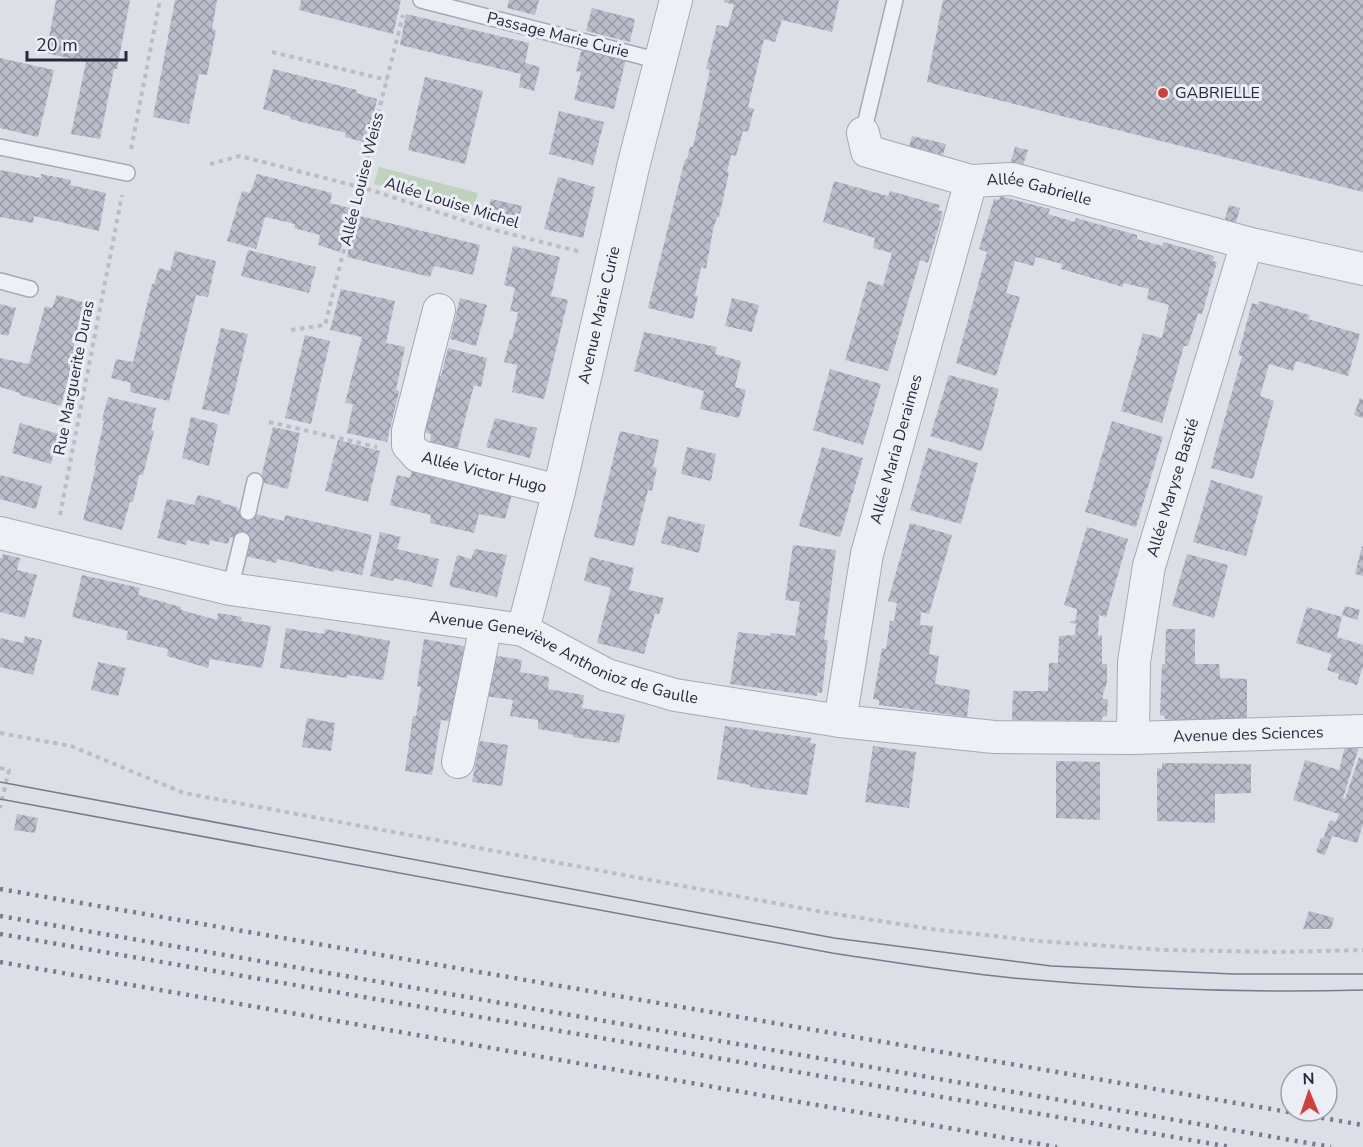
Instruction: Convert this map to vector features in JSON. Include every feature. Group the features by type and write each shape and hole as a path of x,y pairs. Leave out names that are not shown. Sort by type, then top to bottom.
{"street":[{"name":"Avenue Marie Curie","path":"523,630 559,491 634,163 676,0"},
{"name":"Allée Gabrielle","path":"863,133 867,151 971,181 1012,179 1247,243 1363,270"},
{"name":"Allée Maria Deraimes","path":"840,721 867,554 971,181"},
{"name":"Allée Maryse Bastié","path":"1133,738 1134,662 1149,566 1247,243"},
{"name":"Allée Victor Hugo","path":"439,310 408,431 408,445 418,456 559,491"},
{"name":"Avenue Geneviève Anthonioz de Gaulle","path":"0,533 230,589 523,630 607,675 675,695 840,721 994,738 1133,738"},
{"path":"458,762 486,625"},
{"name":"Avenue des Sciences","path":"1133,738 1363,731"}],"lane":[{"name":"Passage Marie Curie","path":"421,0 660,61"},
{"name":"Allée Gabrielle","path":"863,133 895,0"},
{"path":"0,147 127,173"},
{"path":"0,281 30,289"},
{"path":"248,512 255,481"},
{"path":"230,589 242,540"}],"path":[{"path":"136,122 160,0"},
{"name":"Allée Louise Weiss","path":"291,330 325,325 404,11"},
{"path":"272,52 387,80"},
{"name":"Allée Louise Michel","path":"210,164 240,156 359,187 483,227 583,253"},
{"name":"Rue Marguerite Duras","path":"54,546 118,215"},
{"path":"269,422 389,450 413,451"},
{"path":"0,733 71,746 184,793 817,911 931,929 1040,941 1153,949 1279,952 1363,950"},
{"path":"0,768 9,770 2,809 0,808"}],"green space":[{"path":"379,167 478,193 473,210 374,184"}],"building":[{"path":"56,0 130,0 117,69 114,69 100,139 71,134 86,62 46,53"},
{"path":"175,0 217,0 212,29 216,30 207,75 199,74 189,124 153,117"},
{"path":"301,0 401,0 393,34 299,10"},
{"path":"509,0 539,0 535,15 507,8"},
{"path":"724,0 839,0 832,32 782,20 775,42 764,39 748,107 754,109 748,132 743,131 736,156 731,155 727,172 729,173 719,217 717,217 713,230 706,269 701,267 693,319 648,308 685,159 687,160 690,146 693,147 710,70 706,69 717,25 728,27 734,5"},
{"name":"GABRIELLE","path":"943,0 1363,0 1363,192 927,82"},
{"path":"592,8 635,19 630,42 586,31"},
{"path":"406,14 529,43 525,63 540,67 534,91 519,87 521,74 400,45"},
{"path":"582,48 626,59 614,109 574,100 581,72 576,71"},
{"path":"0,58 54,70 38,137 0,128"},
{"path":"273,69 357,90 356,93 377,99 367,143 345,137 346,133 290,119 291,117 263,109"},
{"path":"425,77 483,91 465,164 408,150"},
{"path":"559,111 604,122 593,165 549,154"},
{"path":"912,136 946,144 943,155 909,147"},
{"path":"1015,147 1028,150 1022,168 1010,165"},
{"path":"0,170 41,178 41,174 71,180 70,185 106,193 99,231 34,216 33,223 0,217"},
{"path":"257,174 332,193 330,203 350,208 340,252 318,245 320,235 294,228 295,224 265,217 256,249 227,241 242,191 250,193"},
{"path":"558,177 595,187 583,238 544,229"},
{"path":"834,181 888,196 890,191 940,205 938,210 943,212 928,263 920,260 888,371 845,360 868,281 883,286 892,253 873,248 875,238 823,222"},
{"path":"1000,196 1050,209 1048,214 1075,222 1076,218 1137,235 1137,239 1162,246 1163,242 1214,256 1213,261 1217,262 1202,314 1198,313 1188,346 1184,346 1162,423 1121,411 1143,333 1162,338 1169,305 1147,299 1149,289 1123,283 1123,287 1061,269 1062,264 1036,257 1033,266 1015,261 1006,293 1020,297 996,376 956,363 987,252 979,249 994,199 999,200"},
{"path":"491,199 522,206 518,222 487,215"},
{"path":"1229,205 1240,208 1234,230 1223,226"},
{"path":"356,215 480,245 473,275 434,266 430,277 347,257"},
{"path":"513,246 560,257 551,296 568,300 544,399 512,392 517,365 504,362 518,312 510,311 515,288 504,285"},
{"path":"248,250 316,267 309,293 241,276"},
{"path":"175,251 216,261 208,297 196,295 169,401 130,392 131,383 111,378 116,359 133,362 152,284 154,284 159,268 170,271"},
{"path":"341,289 395,301 386,343 405,347 396,390 399,391 387,442 347,433 353,404 345,403 362,337 330,330"},
{"path":"57,295 86,303 73,348 76,349 61,406 0,387 0,358 29,364 45,306 52,308"},
{"path":"460,298 487,305 476,346 450,339"},
{"path":"732,298 759,305 752,332 725,326"},
{"path":"1259,301 1310,315 1308,319 1360,334 1348,376 1296,361 1293,371 1269,364 1260,396 1274,401 1253,479 1211,468 1242,356 1238,355 1252,303 1258,305"},
{"path":"0,304 16,308 8,336 0,334"},
{"path":"221,328 248,334 229,415 202,409"},
{"path":"644,332 717,347 715,354 741,361 735,387 746,390 739,418 700,409 704,391 634,371"},
{"path":"305,335 330,341 311,424 285,418"},
{"path":"448,348 487,358 481,387 474,385 456,455 429,448 431,434 420,431 434,374 441,376"},
{"path":"830,369 881,384 863,445 813,430"},
{"path":"949,375 999,389 982,451 930,436"},
{"path":"108,397 156,408 151,430 154,431 143,475 139,475 133,502 130,502 122,530 83,520 96,466 94,466"},
{"path":"1360,398 1363,400 1363,418 1354,415"},
{"path":"191,417 218,424 209,466 182,458"},
{"path":"495,418 537,428 530,458 486,447"},
{"path":"1112,421 1163,437 1136,527 1085,512"},
{"path":"20,423 59,434 51,464 12,453"},
{"path":"273,427 300,433 288,489 260,482"},
{"path":"620,431 659,440 653,467 657,468 652,491 648,490 634,546 594,537"},
{"path":"338,440 380,451 368,502 325,491"},
{"path":"687,447 716,454 711,481 681,474"},
{"path":"822,447 863,458 840,537 799,526"},
{"path":"928,448 978,463 961,524 910,510"},
{"path":"413,467 513,491 505,519 479,514 474,533 430,523 431,515 390,505 397,475 410,478"},
{"path":"0,475 42,486 36,509 0,499"},
{"path":"1211,480 1263,496 1246,556 1193,542"},
{"path":"198,495 222,501 222,503 237,507 236,509 284,521 285,515 372,535 362,575 335,570 334,572 278,559 276,563 245,556 249,541 230,537 228,544 210,540 209,545 187,540 186,545 157,538 167,499 194,505"},
{"path":"668,516 705,525 699,553 661,543"},
{"path":"910,523 952,535 929,614 921,612 920,625 933,626 929,654 939,656 935,684 970,690 967,717 879,705 879,700 873,699 882,648 886,649 890,621 894,621 897,603 888,601"},
{"path":"1087,527 1128,539 1106,617 1099,615 1098,636 1102,635 1102,664 1107,664 1107,682 1102,698 1108,700 1107,716 1102,717 1102,721 1012,720 1013,691 1048,691 1049,663 1058,663 1059,636 1075,635 1076,624 1070,622 1076,620 1077,609 1064,605"},
{"path":"380,532 401,537 397,549 439,559 432,587 394,578 393,581 370,576"},
{"path":"793,545 836,550 824,640 828,640 822,693 817,692 817,696 730,684 738,632 795,636 800,602 785,600"},
{"path":"1363,547 1363,576 1355,574"},
{"path":"475,549 507,555 497,597 449,586 457,555 471,559"},
{"path":"3,554 20,558 17,570 37,575 25,618 0,612 0,558"},
{"path":"1187,554 1228,565 1214,618 1172,606"},
{"path":"590,557 634,568 629,590 664,598 659,614 655,614 644,654 597,643 611,588 584,581"},
{"path":"82,575 140,588 138,595 217,620 218,613 242,617 241,621 271,626 262,668 210,659 208,668 167,656 168,649 126,639 128,631 72,617"},
{"path":"1345,606 1360,610 1357,620 1342,615"},
{"path":"1307,607 1342,617 1337,637 1363,645 1363,666 1357,685 1338,679 1339,674 1327,670 1332,654 1296,643"},
{"path":"286,628 324,634 325,629 390,641 383,680 347,675 347,678 280,668"},
{"path":"1166,629 1195,629 1195,664 1219,664 1220,678 1247,679 1247,723 1181,722 1165,719 1160,715"},
{"path":"25,636 42,640 33,675 0,667 0,638 23,643"},
{"path":"424,639 469,647 460,722 441,720 432,775 405,771 413,716 416,716 421,687 417,686"},
{"path":"492,655 522,660 520,672 549,677 548,689 584,695 582,708 625,715 619,743 573,737 574,735 538,729 538,720 510,716 513,700 485,696"},
{"path":"98,662 126,668 118,696 91,690"},
{"path":"307,718 335,723 331,751 302,747"},
{"path":"725,726 811,738 810,743 816,744 807,795 750,787 750,785 717,779"},
{"path":"480,741 508,745 502,786 472,782"},
{"path":"873,746 916,752 909,808 865,802"},
{"path":"1345,747 1359,747 1343,798 1345,799 1359,757 1363,759 1363,825 1357,843 1332,836 1325,855 1316,852 1330,820 1336,822 1339,814 1293,800 1305,760 1339,770"},
{"path":"1056,761 1100,762 1100,820 1056,818"},
{"path":"1162,763 1251,764 1251,793 1215,794 1215,823 1157,821 1157,768 1162,769"},
{"path":"17,814 38,818 35,833 14,830"},
{"path":"1309,911 1334,918 1331,929 1303,929"}],"tram line":[{"path":"0,782 834,938 1051,966 1234,974 1363,974"},
{"path":"0,799 832,953 945,970 1057,982 1144,987 1231,990 1363,990"}],"railway":[{"path":"0,889 1363,1125"},
{"path":"0,916 1331,1147"},
{"path":"0,934 1231,1147"},
{"path":"0,962 1057,1147"}],"place":[{"name":"GABRIELLE","path":"1163,93"}]}
